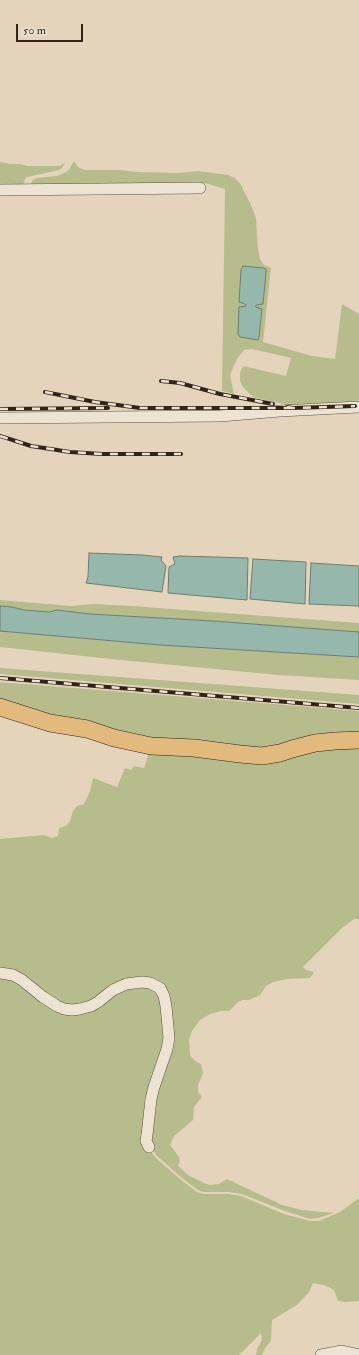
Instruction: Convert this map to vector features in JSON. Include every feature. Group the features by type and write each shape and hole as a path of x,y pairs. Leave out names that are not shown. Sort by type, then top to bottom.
{"main road":[{"path":"0,707 50,723 86,729 114,738 151,746 194,748 262,756 280,754 315,743 359,740"}],"street":[{"path":"0,190 200,188"},
{"path":"0,418 220,416 359,407"},
{"path":"0,973 13,975 57,1006 72,1010 91,1006 113,990 126,984 142,982 150,983 160,988 164,996 166,1006 169,1038 167,1050 151,1099 146,1141 149,1147"},
{"path":"321,1355 342,1351 359,1355"}],"green space":[{"path":"74,161 78,167 85,170 179,173 198,171 228,175 235,178 240,183 256,218 260,259 264,265 271,268 263,342 312,356 335,359 342,304 359,314 359,403 292,406 253,397 243,387 240,381 240,373 243,366 286,376 291,358 252,349 244,350 239,356 230,375 234,394 222,391 225,189 205,183 30,185 33,180 37,178 57,176 69,170","holes":["243,267 266,269 263,304 256,305 256,307 262,310 258,340 239,307 246,307 241,270"]},
{"path":"0,162 27,166 59,166 65,163 59,170 27,177 23,185 0,185"},
{"path":"0,600 71,606 94,604 131,606 359,623 359,632 213,621 90,614 57,610 49,612 24,610 0,606"},
{"path":"0,631 160,645 359,657 359,680 278,675 0,647"},
{"path":"0,668 359,695 359,704 0,674"},
{"path":"0,682 359,711 359,735 271,749 167,744 0,703"},
{"path":"359,743 359,919 354,919 341,929 303,967 306,970 314,972 310,978 287,979 273,982 266,986 260,995 249,1000 242,1000 238,1002 229,1011 221,1011 210,1014 200,1020 192,1031 189,1040 190,1055 195,1061 201,1064 203,1073 198,1085 198,1092 202,1097 194,1107 193,1120 174,1136 170,1145 179,1157 180,1161 178,1166 188,1175 204,1183 210,1185 219,1184 227,1179 282,1205 302,1210 334,1213 310,1219 242,1194 229,1192 204,1192 198,1190 157,1156 150,1146 148,1135 168,1050 167,1006 151,982 104,996 72,1009 0,972 0,839 44,835 52,838 58,836 59,828 66,826 77,806 84,804 90,791 93,778 117,787 125,768 131,770 134,766 144,768 150,749 177,753"},
{"path":"0,976 11,977 62,1011 126,987 148,987 154,991 159,999 163,1012 166,1039 144,1143 156,1158 181,1180 197,1192 204,1194 229,1194 241,1196 284,1214 310,1221 319,1221 340,1212 359,1198 359,1301 338,1301 334,1290 324,1285 313,1283 309,1292 297,1305 272,1320 271,1341 265,1348 262,1355 256,1355 257,1349 262,1340 261,1333 239,1355 0,1355"}],"water":[{"path":"243,266 266,269 263,304 256,305 256,307 262,309 258,340 240,337 238,334 239,307 246,306 245,304 239,302 241,270"},
{"path":"89,553 162,557 161,560 166,566 162,592 86,583 88,577"},
{"path":"173,557 248,558 247,600 168,593 169,567 175,564"},
{"path":"253,559 306,562 305,604 250,599"},
{"path":"311,563 359,566 359,606 309,604"},
{"path":"0,606 49,612 57,610 90,614 213,621 359,632 359,657 160,645 0,631"}],"railway":[{"path":"161,381 180,383 220,394 273,404"},
{"path":"45,392 95,402 140,408 293,408"},
{"path":"287,407 355,406"},
{"path":"0,409 108,408"},
{"path":"0,436 31,446 70,452 102,454 181,454"},
{"path":"0,678 359,708"}]}
